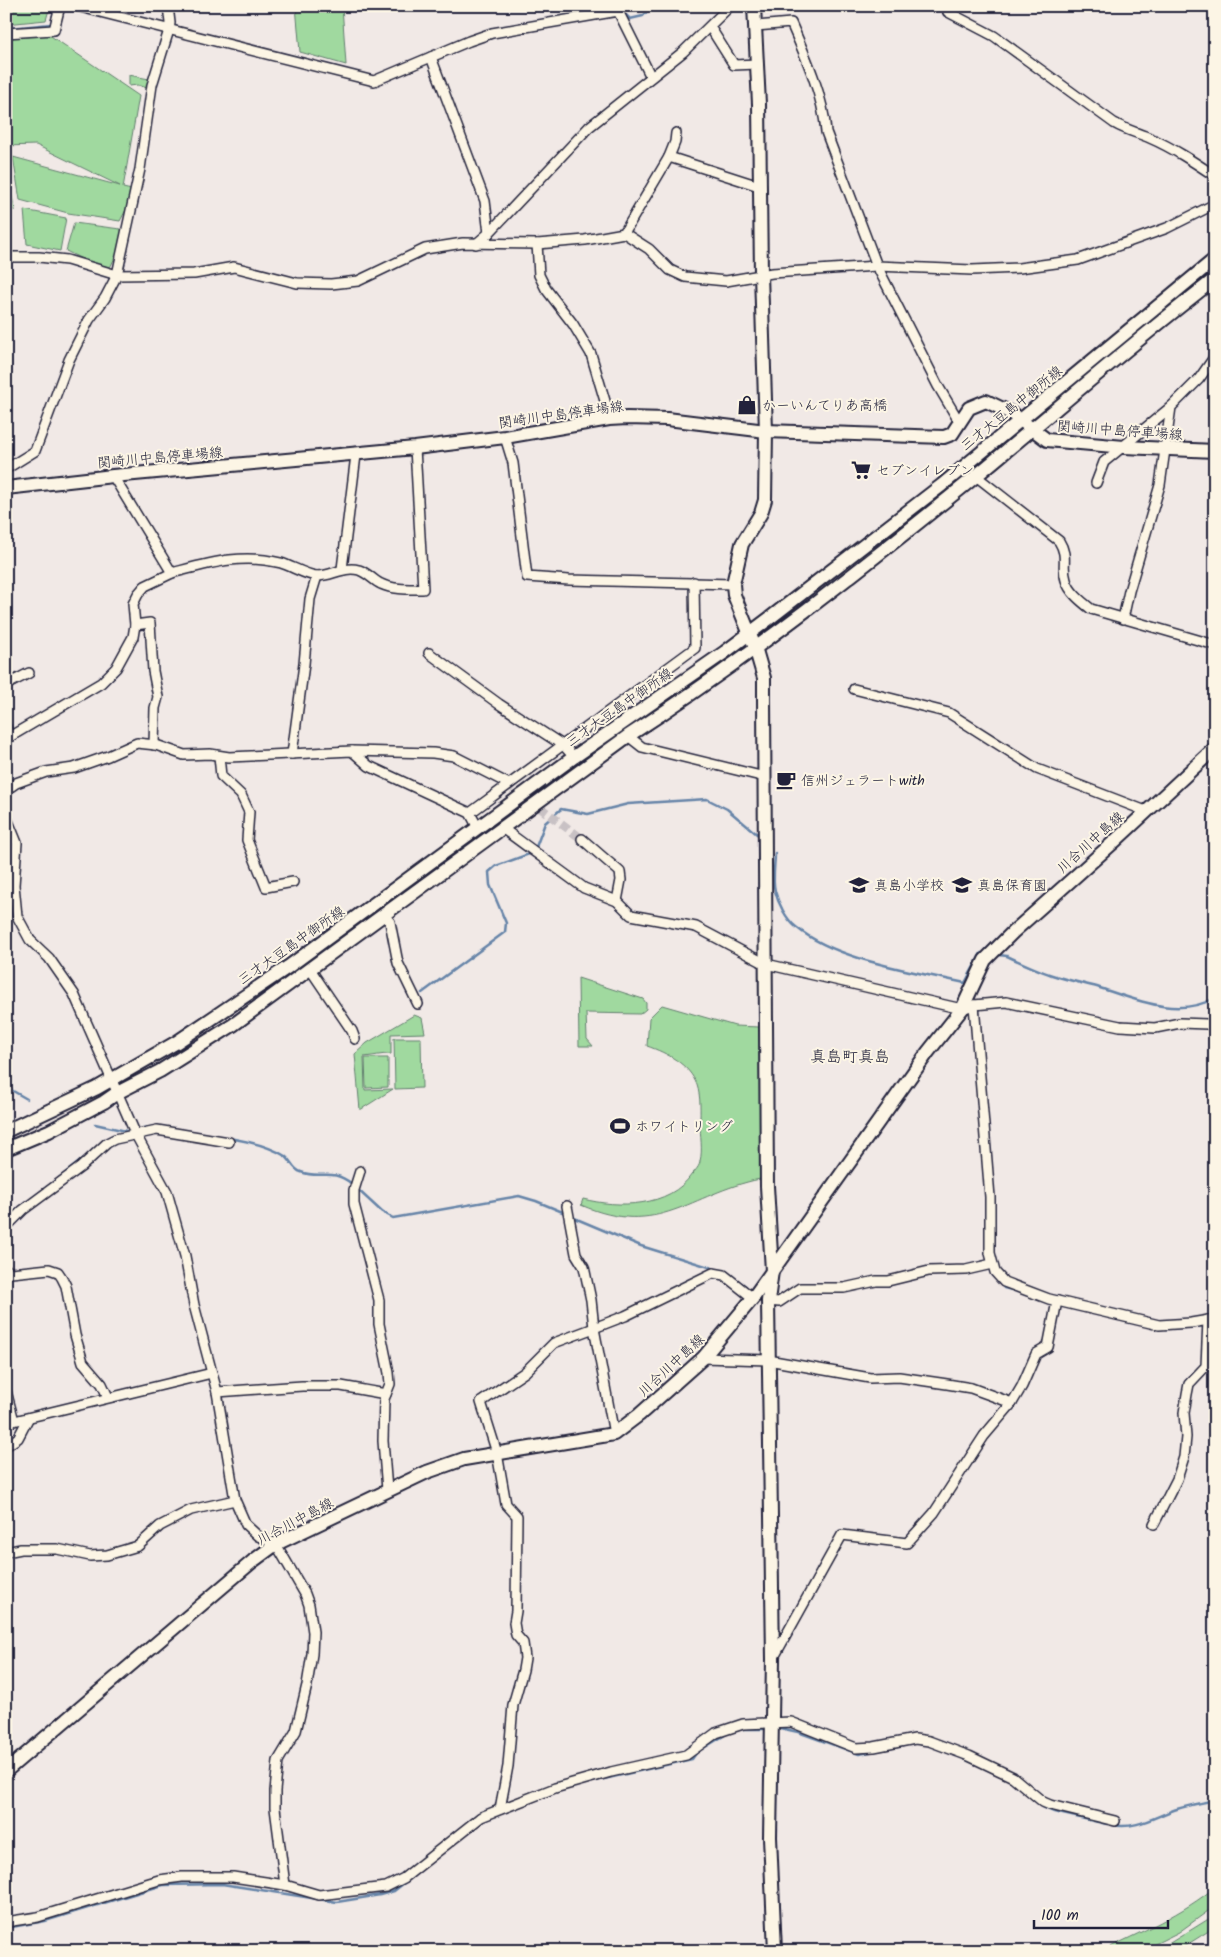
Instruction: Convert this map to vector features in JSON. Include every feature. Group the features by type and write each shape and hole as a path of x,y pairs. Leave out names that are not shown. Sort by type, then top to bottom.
{"main road":[{"path":"754,6 758,64 761,274 766,431 765,500 761,513 742,544 733,584 734,595 764,678 767,1186 772,1271 768,1301 768,1360 772,1659 770,1837 774,1951"},
{"name":"三才大豆島中御所線","path":"6,1131 65,1104 177,1042 288,967 574,757 749,633 942,485 1215,259"},
{"name":"三才大豆島中御所線","path":"6,1149 49,1132 160,1071 234,1025 628,736 688,697 860,568 976,476 1177,308 1215,279"},
{"name":"関崎川中島停車場線","path":"6,488 113,476 356,455 505,437 609,419 667,419 766,431 944,437 952,434 970,408 986,401 1011,413 1047,440 1124,447 1215,451"},
{"name":"川合川中島線","path":"6,1772 252,1561 276,1544 388,1490 464,1459 614,1434 639,1415 703,1358 753,1298 928,1052 962,1010 985,960 1013,932 1215,748"}],"street":[{"path":"6,33 54,30 60,6"},
{"path":"76,6 170,27 374,81 492,33 618,11 651,78"},
{"path":"6,469 35,451 69,360 89,320 105,298 117,275 140,169 152,86 170,27 168,6"},
{"path":"476,244 489,233 588,127 683,52 730,6"},
{"path":"950,6 948,12 994,36 1114,123 1134,134 1167,146 1215,176"},
{"path":"756,26 791,23 822,108 826,132 877,266 938,386 960,422"},
{"path":"710,27 734,65 758,64"},
{"path":"431,58 485,201 489,233"},
{"path":"624,233 669,157 675,142 676,133"},
{"path":"669,157 760,186"},
{"path":"6,257 39,257 67,260 117,275 194,274 234,267 297,283 331,284 358,281 426,250 463,243 537,244 585,240 624,233 649,248 670,270 685,277 726,282 761,274 877,266 918,269 1010,269 1078,260 1167,228 1215,204"},
{"path":"537,244 539,275 546,289 573,324 591,354 609,419"},
{"path":"1096,483 1104,462 1170,408 1198,379 1213,359 1215,353"},
{"path":"1123,619 1131,582 1160,485 1170,408"},
{"path":"505,437 513,463 527,577 569,580 733,584"},
{"path":"6,727 8,738 101,683 116,668 133,637 135,624 133,604 138,594 145,586 172,573 216,561 245,557 282,563 317,576 342,569 358,570 375,578 380,584 407,589 423,589 415,448"},
{"path":"342,569 356,455"},
{"path":"113,476 172,573"},
{"path":"976,476 1059,542 1065,550 1066,580 1078,600 1091,610 1215,645"},
{"path":"292,754 304,664 310,599 317,576"},
{"path":"470,813 564,746 695,648 694,582"},
{"path":"135,624 150,623 153,671 158,697 155,708 154,745"},
{"path":"429,652 499,704 564,746 574,757"},
{"path":"6,685 28,674"},
{"path":"854,689 949,713 1037,769 1146,811"},
{"path":"628,736 642,747 765,778"},
{"path":"6,790 30,777 46,772 74,768 137,743 154,745 184,755 230,757 352,751 405,752 454,756 507,783"},
{"path":"352,751 369,766 470,813 478,828"},
{"path":"220,756 221,776 241,795 249,812 247,840 266,887 293,882"},
{"path":"6,816 17,843 14,885 17,916 30,940 49,958 74,994 136,1135 167,1192 185,1256 194,1305 217,1392 235,1500 246,1525 258,1536 276,1544 305,1594 309,1605 313,1632 307,1685 296,1730 278,1761 275,1808 285,1885"},
{"path":"502,828 584,888 617,901 631,915 696,927 766,964 962,1010 974,1004 1006,1002 1120,1026 1155,1028 1180,1023 1207,1024 1215,1028"},
{"path":"582,839 620,872 621,880 617,901"},
{"path":"384,915 390,922 398,962 418,1004"},
{"path":"310,969 352,1031 355,1039"},
{"path":"974,1004 990,1197 992,1264 995,1272 1004,1282 1057,1301 1159,1325 1211,1320 1206,1366 1189,1384 1187,1394 1184,1413 1186,1437 1184,1457 1177,1479 1154,1524"},
{"path":"6,1228 23,1210 75,1172 107,1143 115,1139 157,1130 229,1142"},
{"path":"360,1171 355,1186 354,1204 379,1300 378,1324 390,1384 384,1399 383,1441 388,1490"},
{"path":"567,1211 576,1254 584,1267 591,1300 594,1328 614,1434"},
{"path":"768,1301 779,1302 800,1288 844,1288 929,1271 966,1270 992,1264"},
{"path":"6,1269 12,1273 49,1269 58,1272 66,1286 74,1335 83,1362 102,1384 108,1398"},
{"path":"500,1809 508,1766 514,1705 525,1658 523,1643 516,1634 514,1623 517,1592 517,1516 506,1504 497,1453 480,1402 525,1372 554,1343 633,1313 713,1273 724,1275 753,1298"},
{"path":"772,1659 842,1536 907,1543 934,1513 984,1436 1012,1403 1022,1386 1036,1354 1048,1347 1057,1301"},
{"path":"703,1358 768,1360 870,1378 899,1378 971,1388 1012,1403"},
{"path":"6,1391 14,1421 212,1373"},
{"path":"217,1392 302,1386 341,1386 386,1394"},
{"path":"6,1446 18,1438 28,1419"},
{"path":"6,1552 21,1549 56,1549 90,1556 107,1555 138,1546 160,1526 191,1510 235,1500"},
{"path":"6,1922 38,1917 159,1880 182,1877 233,1877 285,1885 319,1895 386,1887 404,1878 481,1817 564,1785 686,1755 716,1733 743,1724 791,1722 856,1748 874,1747 915,1739 929,1741 969,1756 1014,1777 1043,1802 1115,1821"}],"green space":[{"path":"6,6 50,6 46,20 6,24"},
{"path":"296,6 342,6 346,65 300,52"},
{"path":"42,30 139,96 123,188 136,191 120,221 68,213 20,200 13,157 120,186 36,145 6,146 6,38"},
{"path":"129,75 149,79 147,88 138,85 129,86"},
{"path":"6,170 15,210 6,210"},
{"path":"24,210 66,218 60,251 27,244"},
{"path":"74,223 128,230 108,272 66,251"},
{"path":"578,978 643,999 646,1003 646,1009 640,1014 586,1013 587,1039 593,1046 579,1046"},
{"path":"662,1005 735,1026 759,1027 760,1179 735,1186 653,1216 632,1217 608,1214 581,1205 583,1199 612,1204 627,1204 657,1199 670,1194 682,1185 700,1163 700,1104 697,1085 683,1065 662,1052 647,1046 649,1018"},
{"path":"414,1015 422,1018 425,1033 391,1034 391,1054 364,1057 365,1090 393,1089 360,1110 355,1054 367,1043"},
{"path":"394,1038 421,1038 422,1088 395,1089"},
{"path":"365,1058 388,1058 388,1087 366,1088"},
{"path":"1215,1887 1215,1906 1179,1932 1141,1951 1102,1951 1176,1914"},
{"path":"1215,1915 1215,1927 1177,1951 1157,1951"}],"waterway":[{"path":"10,28 51,24 55,6"},
{"path":"554,18 612,6"},
{"path":"622,6 625,14 630,19 643,16 652,6"},
{"path":"490,29 509,26"},
{"path":"263,49 308,60"},
{"path":"536,847 545,823 561,809 588,814 628,804 707,799 727,809 758,835"},
{"path":"775,853 774,887 778,901 789,920 813,939 854,956 877,963 965,983 981,953"},
{"path":"422,993 505,932 506,923 490,885 489,872 496,866 529,854"},
{"path":"999,955 1007,956 1052,975 1156,1005 1186,1007 1201,1004 1215,998"},
{"path":"6,1087 27,1099"},
{"path":"95,1124 126,1131"},
{"path":"143,1128 159,1126 174,1129"},
{"path":"229,1138 258,1144 279,1152 301,1172 314,1175 338,1176 352,1184"},
{"path":"59,1178 88,1155"},
{"path":"356,1188 382,1212 393,1218 519,1196 565,1213"},
{"path":"572,1217 641,1246 722,1271"},
{"path":"739,1282 746,1286"},
{"path":"1001,1284 1004,1288 1016,1291"},
{"path":"1166,1329 1203,1326"},
{"path":"780,1728 798,1732 859,1754 903,1746"},
{"path":"738,1729 767,1729"},
{"path":"595,1781 692,1759 697,1752 730,1732"},
{"path":"958,1756 976,1764"},
{"path":"1113,1825 1129,1826 1182,1808 1215,1800"},
{"path":"1043,1807 1054,1812 1107,1824"},
{"path":"6,1928 45,1921 163,1885 222,1884 337,1902 394,1891 408,1880"}],"tunnel":[{"path":"507,783 582,839"}],"place":[{"name":"かーいんてりあ高橋","path":"747,405"},
{"name":"セブンイレブン","path":"861,470"},
{"name":"信州ジェラートwith","path":"786,780"},
{"name":"真島小学校","path":"859,885"},
{"name":"真島保育園","path":"962,885"},
{"name":"ホワイトリング","path":"620,1126"}],"district":[{"name":"真島町真島","path":"850,1056"}]}
